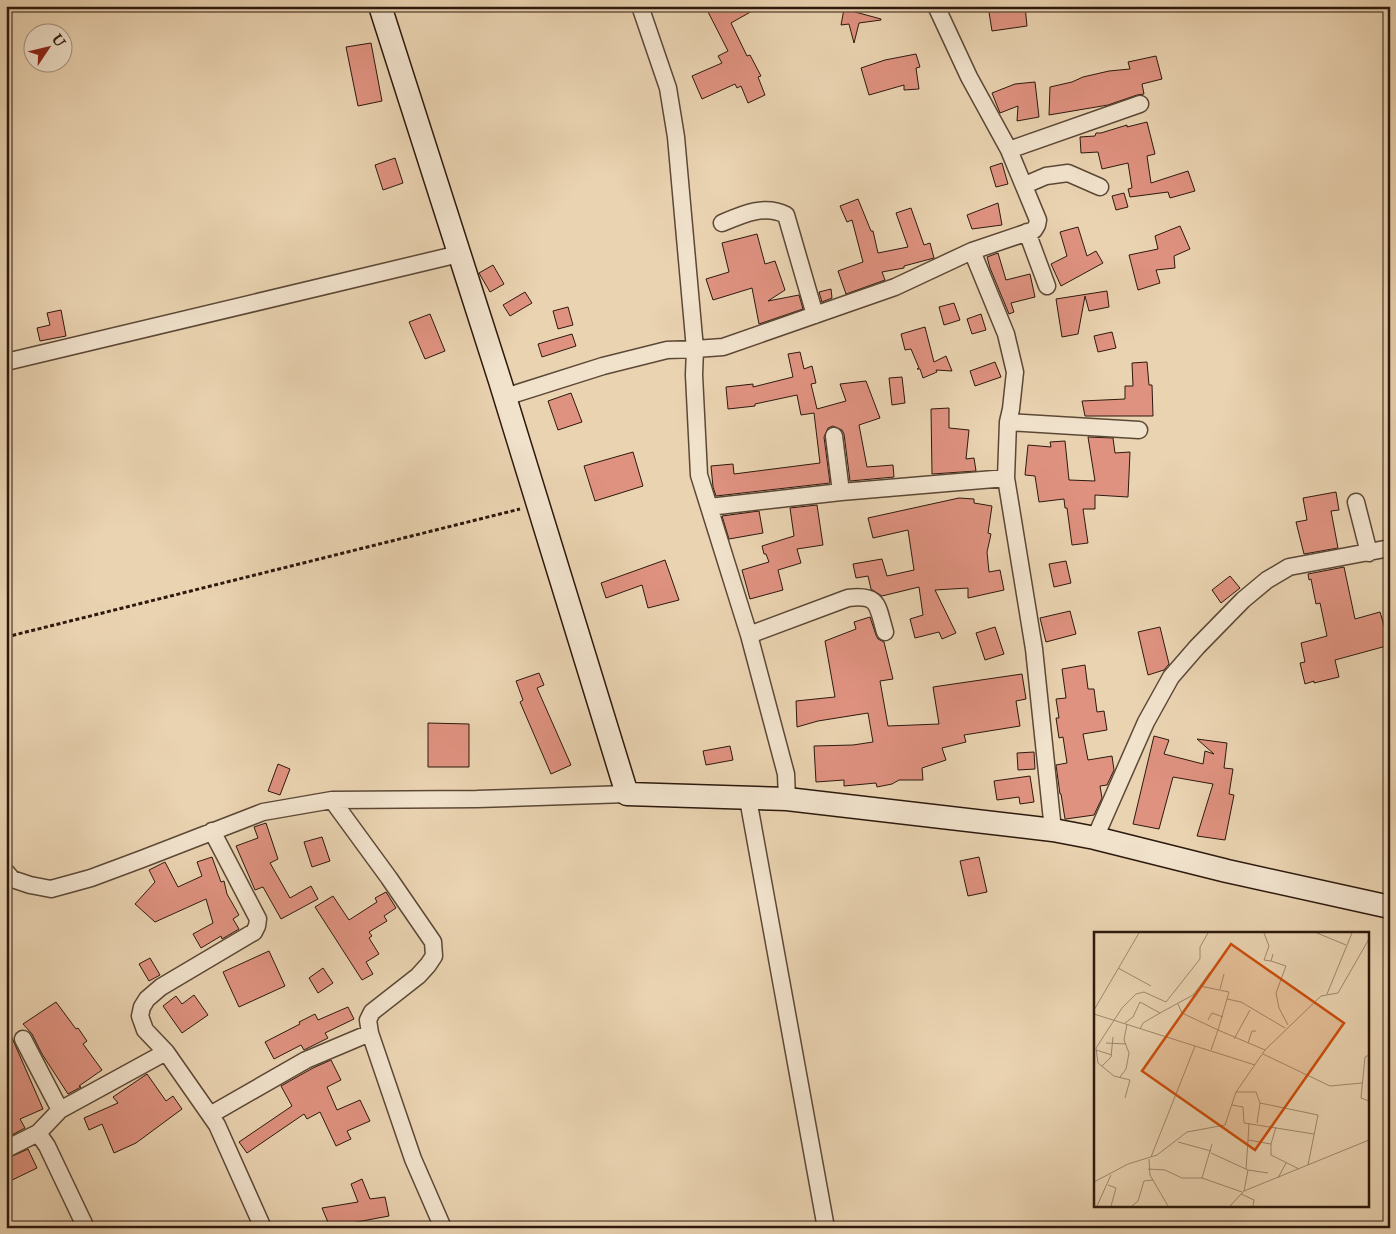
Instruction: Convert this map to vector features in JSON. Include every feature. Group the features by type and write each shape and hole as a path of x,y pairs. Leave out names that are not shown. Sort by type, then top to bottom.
{"street":[{"path":"380,6 505,398 627,794"},
{"path":"640,6 668,88 676,137 695,349 694,375 699,475 749,634 786,774 787,799"},
{"path":"505,398 603,366 667,350 723,347 895,286 972,251 1034,230 1038,220 1009,150 970,77 936,6"},
{"path":"1009,150 1140,104"},
{"path":"1024,185 1046,176 1068,173 1100,187"},
{"path":"722,223 762,209 778,211 786,215 815,315"},
{"path":"1027,232 1048,286"},
{"path":"972,251 1006,334 1015,372 1008,422 1006,478 1034,649 1053,830"},
{"path":"6,362 458,254"},
{"path":"1008,422 1139,430"},
{"path":"834,436 841,492"},
{"path":"709,507 841,492 1006,478"},
{"path":"1356,502 1368,553"},
{"path":"1095,838 1150,715 1171,677 1197,647 1244,600 1267,580 1290,567 1390,548"},
{"path":"749,634 848,598 863,596 872,600 877,606 885,632"},
{"path":"6,872 12,879 51,889 108,872 212,830 263,812 332,800 478,799 627,794 787,799 1053,830 1095,838 1227,871 1390,907"},
{"path":"748,799 826,1228"},
{"path":"332,800 433,942 434,956 428,966 372,1012 368,1020 370,1033 414,1159 443,1228"},
{"path":"212,830 258,919 257,926 254,932 161,987 147,999 142,1007 140,1016 145,1030 166,1052 217,1125 263,1228"},
{"path":"210,1115 306,1060 370,1033"},
{"path":"23,1040 60,1110"},
{"path":"6,1149 38,1133 60,1110 166,1052"},
{"path":"38,1133 48,1146 86,1228"}],"path":[{"path":"6,636 537,505"}],"building":[{"path":"705,6 761,6 731,23 747,56 750,55 761,76 758,77 765,95 748,103 741,86 737,88 735,84 702,99 692,76 722,63 718,56 728,51"},
{"path":"988,6 1025,6 1027,26 992,31"},
{"path":"844,9 881,20 859,23 854,43 849,24 841,25"},
{"path":"371,43 382,101 358,106 346,47"},
{"path":"916,54 920,67 916,68 919,89 904,90 904,85 869,95 861,68 885,60"},
{"path":"1156,56 1162,79 1142,84 1144,94 1108,105 1049,115 1050,87 1109,71 1130,69 1128,62"},
{"path":"1035,82 1039,117 1017,121 1018,106 1000,113 992,93 1015,84"},
{"path":"1147,122 1155,154 1147,156 1151,183 1188,171 1195,191 1170,198 1168,192 1130,197 1128,189 1132,188 1128,163 1102,169 1098,152 1081,153 1080,137 1095,136 1096,133"},
{"path":"395,158 403,183 383,190 375,165"},
{"path":"1002,163 1008,184 996,187 990,167"},
{"path":"1124,193 1128,207 1116,210 1112,196"},
{"path":"858,199 871,231 873,231 878,253 908,247 896,213 911,208 924,245 930,243 934,258 904,266 904,268 882,272 885,280 846,294 838,271 863,262 852,220 847,222 840,206"},
{"path":"998,203 1002,225 972,229 967,215"},
{"path":"1180,226 1190,249 1174,256 1175,268 1156,270 1160,283 1138,290 1129,255 1158,249 1155,236"},
{"path":"1078,227 1087,256 1096,251 1103,263 1061,286 1051,264 1067,256 1060,232"},
{"path":"757,234 765,264 775,261 785,290 768,301 799,295 803,309 759,324 752,288 713,300 706,279 729,272 722,243"},
{"path":"998,253 1006,280 1030,274 1035,297 1011,303 1014,312 1009,314 987,257"},
{"path":"493,265 504,284 490,292 479,273"},
{"path":"831,289 832,298 822,302 819,292"},
{"path":"1107,291 1109,307 1089,311 1085,296 1078,334 1062,337 1056,299"},
{"path":"525,292 532,303 510,316 503,305"},
{"path":"954,303 960,320 944,325 939,307"},
{"path":"568,307 573,325 558,329 553,311"},
{"path":"61,310 66,336 40,341 37,328 50,325 47,313"},
{"path":"430,314 445,351 425,359 409,322"},
{"path":"981,314 986,330 972,334 967,319"},
{"path":"925,327 934,362 946,356 952,371 936,370 937,372 923,378 920,369 917,369 919,368 911,349 905,350 901,334"},
{"path":"1112,332 1116,348 1098,352 1094,336"},
{"path":"572,334 576,346 542,357 538,344"},
{"path":"800,352 804,369 812,366 816,383 811,384 817,409 846,401 840,384 866,381 880,418 859,425 867,467 893,465 894,477 850,481 844,434 842,430 833,426 828,428 824,437 830,483 716,496 711,466 733,464 734,474 820,463 814,413 801,415 797,395 755,404 755,406 728,409 726,387 753,384 753,387 793,377 788,354"},
{"path":"995,362 1001,377 975,386 970,371"},
{"path":"1147,362 1149,385 1152,385 1153,416 1085,416 1082,401 1125,399 1125,386 1133,386 1132,363"},
{"path":"902,377 905,403 892,405 889,378"},
{"path":"571,393 582,422 558,430 548,401"},
{"path":"949,408 949,428 969,430 966,459 974,458 976,471 932,474 931,409"},
{"path":"1088,437 1113,438 1115,453 1130,452 1128,497 1095,495 1095,509 1083,509 1088,543 1072,545 1064,499 1039,502 1035,476 1025,475 1028,445 1051,447 1050,442 1065,441 1069,480 1095,481"},
{"path":"633,452 643,486 595,501 584,466"},
{"path":"1336,492 1339,510 1331,511 1338,548 1304,554 1296,522 1307,520 1303,498"},
{"path":"959,498 974,499 974,503 992,506 988,533 991,534 987,552 989,572 1000,570 1004,590 968,598 968,588 935,590 956,633 942,639 939,632 915,638 910,619 923,615 919,587 882,596 871,589 868,576 856,578 853,564 882,559 887,576 914,570 908,530 873,538 868,518"},
{"path":"817,505 823,545 797,549 801,563 778,570 783,590 750,599 742,570 769,562 762,546 794,536 790,508"},
{"path":"759,511 763,533 729,539 722,516"},
{"path":"665,560 679,600 648,608 642,585 606,598 601,583"},
{"path":"1066,561 1071,583 1054,587 1049,564"},
{"path":"1344,567 1355,619 1380,612 1390,645 1335,660 1339,677 1305,684 1300,663 1305,662 1301,643 1327,636 1320,603 1316,604 1311,579 1309,580 1308,574"},
{"path":"1230,576 1240,588 1221,603 1212,590"},
{"path":"1070,611 1076,634 1046,642 1040,618"},
{"path":"870,617 878,639 884,642 893,679 880,681 888,726 939,724 933,687 1022,674 1026,699 1016,701 1020,726 964,735 966,742 942,748 946,760 922,768 923,780 899,780 892,784 877,787 876,783 844,786 844,780 816,782 814,746 853,745 873,742 868,713 818,721 797,727 796,701 835,697 825,641 856,629 854,622"},
{"path":"995,627 1004,654 985,660 976,633"},
{"path":"1160,627 1169,664 1164,670 1148,675 1138,632"},
{"path":"1085,665 1088,689 1094,689 1097,712 1104,711 1107,730 1083,734 1088,760 1112,756 1114,770 1107,785 1100,786 1102,798 1094,815 1065,819 1056,765 1067,763 1063,737 1059,738 1056,718 1059,718 1056,699 1066,698 1062,669"},
{"path":"539,673 544,685 537,688 571,765 551,774 520,702 523,700 516,681"},
{"path":"428,723 469,724 469,767 428,767"},
{"path":"1154,736 1169,740 1164,754 1203,764 1205,751 1214,754 1197,739 1227,743 1224,768 1233,769 1229,794 1234,795 1225,840 1197,836 1213,784 1173,777 1159,829 1133,824"},
{"path":"730,746 733,760 706,765 703,751"},
{"path":"1034,752 1035,769 1018,770 1017,753"},
{"path":"278,764 290,769 280,795 268,791"},
{"path":"1030,776 1034,802 1020,804 1019,797 997,800 994,781"},
{"path":"266,823 278,859 270,863 290,898 311,886 318,899 281,919 263,887 255,890 236,846 258,838 254,827"},
{"path":"322,837 330,861 312,867 304,842"},
{"path":"212,857 221,882 224,881 227,894 239,915 233,919 239,929 222,939 221,936 201,948 193,934 213,923 206,899 155,922 135,904 155,882 149,870 165,862 178,887 202,876 197,862"},
{"path":"979,857 987,892 968,896 960,861"},
{"path":"386,892 396,908 384,916 387,921 369,932 372,936 369,938 379,954 366,962 373,974 362,980 315,907 333,896 349,920 377,902 375,898"},
{"path":"269,951 285,986 239,1007 223,972"},
{"path":"150,958 160,975 149,981 139,964"},
{"path":"323,968 333,983 318,993 309,978"},
{"path":"194,995 208,1015 182,1033 163,1006 176,996 182,1004"},
{"path":"56,1002 87,1041 83,1044 102,1070 79,1086 81,1087 68,1094 42,1054 32,1034 23,1024"},
{"path":"348,1007 354,1019 325,1033 328,1038 304,1050 301,1045 274,1059 265,1042 315,1014 318,1020"},
{"path":"6,1024 43,1109 20,1119 25,1128 6,1138"},
{"path":"331,1060 341,1080 327,1087 337,1110 360,1100 370,1121 347,1131 351,1139 336,1146 320,1112 307,1119 304,1114 247,1153 239,1142 292,1106 281,1086"},
{"path":"147,1074 166,1101 173,1096 182,1109 136,1143 114,1153 102,1124 89,1130 84,1118 118,1103 113,1097"},
{"path":"28,1149 37,1168 6,1183 6,1159"},
{"path":"362,1179 370,1199 385,1197 389,1216 330,1227 322,1208 358,1202 351,1184"}]}
